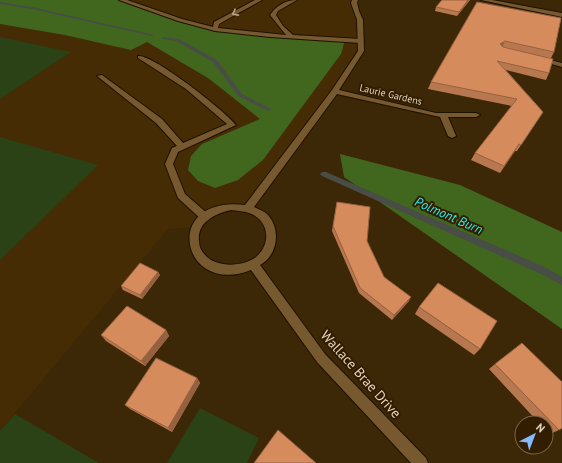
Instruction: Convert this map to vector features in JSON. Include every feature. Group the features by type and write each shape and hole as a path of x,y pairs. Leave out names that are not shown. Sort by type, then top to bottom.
{"street":[{"path":"122,0 187,22 215,29 291,37 361,42"},
{"path":"215,29 216,23 260,0"},
{"path":"291,37 273,15 276,10 294,0"},
{"path":"248,208 335,91 361,51 360,20 354,3 355,0"},
{"path":"484,0 562,15"},
{"path":"140,57 185,85 210,104 232,125 175,150 169,164 181,196 205,217"},
{"path":"532,58 562,64"},
{"path":"100,76 159,121 182,147"},
{"name":"Laurie Gardens","path":"335,91 436,115 476,115"},
{"path":"443,115 452,136"},
{"path":"222,208 248,208 265,217 270,224 273,232 269,250 254,264 240,269 228,270 211,266 202,260 193,245 193,237 196,227 205,217 222,208"},
{"name":"Wallace Brae Drive","path":"254,264 321,358 421,463"}],"shaded area":[{"path":"0,0 355,0 360,20 361,51 248,208 222,208 196,227 168,229 0,431"}],"green space":[{"path":"0,0 122,0 187,22 215,29 345,40 341,54 263,160 238,180 215,188 198,181 188,170 191,156 202,144 260,119 208,78 147,42 131,50 65,35 0,24"},
{"path":"0,37 71,52 0,99"},
{"path":"0,137 98,165 0,260"},
{"path":"340,154 460,185 562,232 562,329 344,177"},
{"path":"200,408 259,438 247,463 167,463"},
{"path":"15,414 99,463 0,463 0,431"}],"building":[{"path":"442,0 468,0 459,12 436,7"},
{"path":"477,2 561,18 554,52 505,41 500,44 503,47 553,59 549,73 497,61 543,112 521,145 519,144 504,166 475,153 517,99 431,82"},
{"path":"337,202 370,207 367,241 384,277 411,297 394,315 360,288 333,226"},
{"path":"140,263 158,272 140,295 121,286"},
{"path":"438,283 497,321 480,349 419,307"},
{"path":"127,306 166,330 141,361 101,335"},
{"path":"522,343 562,382 562,428 559,430 554,425 554,415 544,415 495,364"},
{"path":"156,358 197,378 168,428 125,405"},
{"path":"278,430 316,463 254,463"}],"waterway":[{"name":"Polmont Burn","path":"0,3 32,8 152,35"},
{"name":"Polmont Burn","path":"165,38 177,40 215,61 240,95 268,109"},
{"name":"Polmont Burn","path":"324,174 544,271 562,281"}]}
